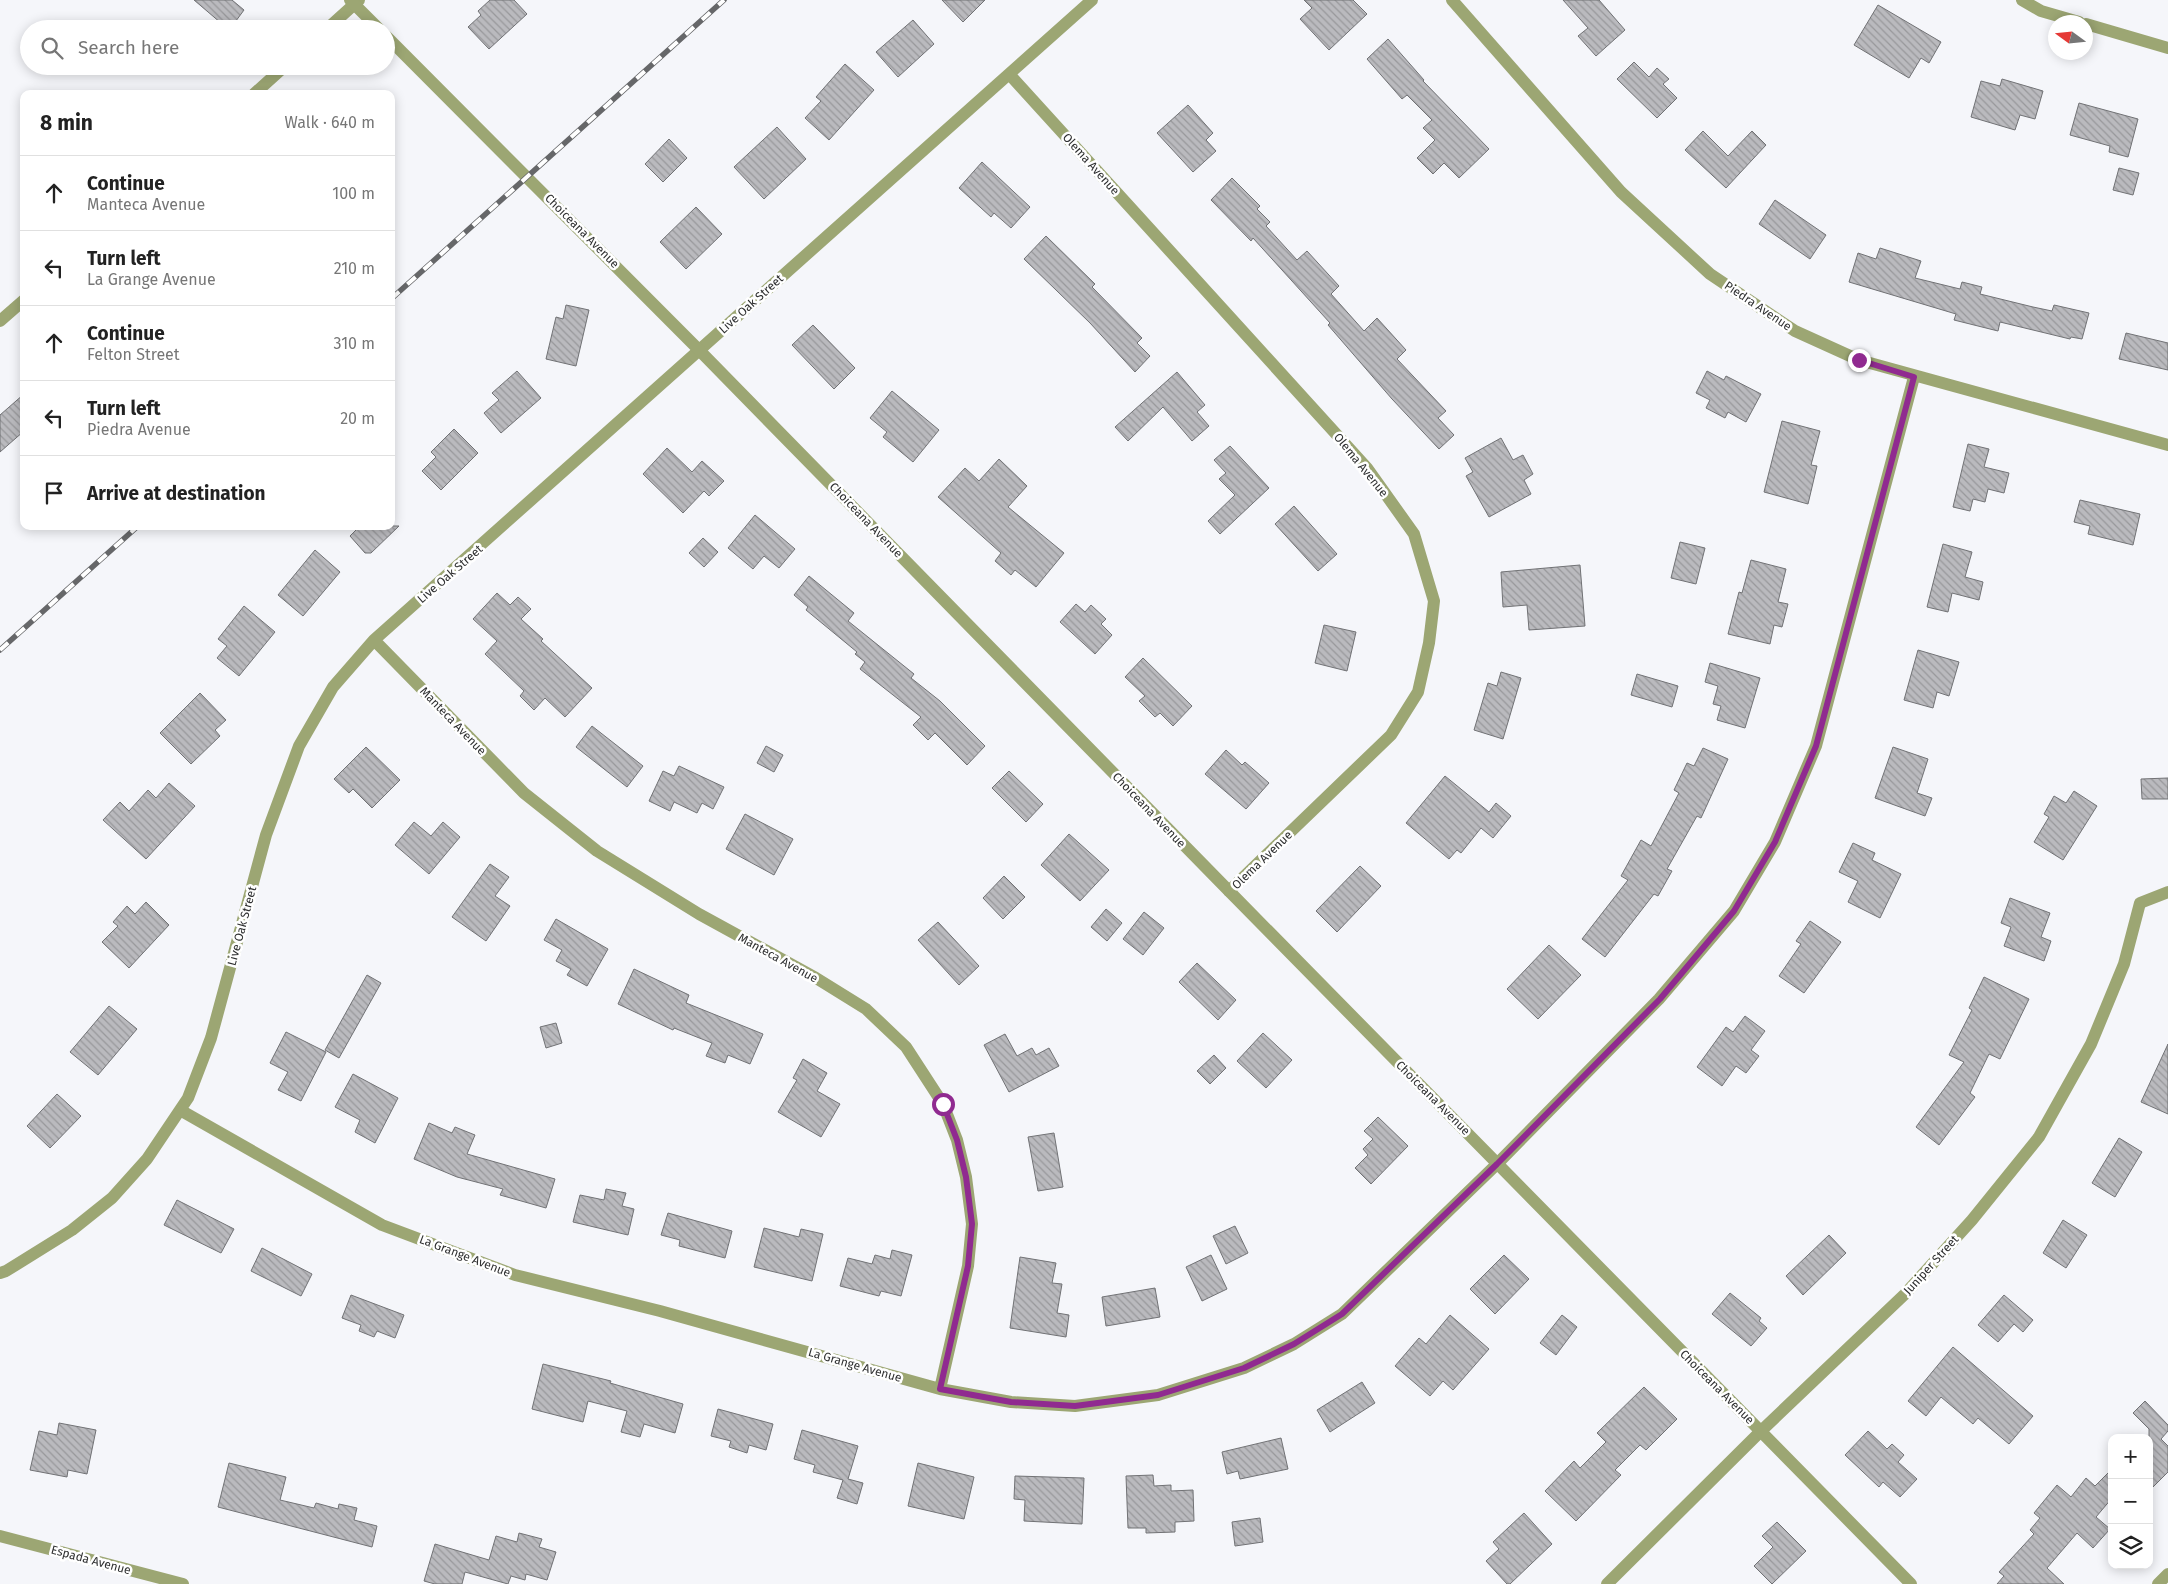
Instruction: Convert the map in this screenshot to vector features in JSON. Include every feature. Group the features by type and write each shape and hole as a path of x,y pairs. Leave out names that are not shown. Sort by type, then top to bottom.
{"street":[{"name":"Live Oak Street","path":"0,1273 72,1230 112,1198 147,1159 188,1098 212,1038 266,835 299,746 333,687 374,640 1092,0"},
{"name":"Piedra Avenue","path":"1452,0 1621,192 1710,274 1795,331 1859,360 1914,377 2168,445"},
{"path":"2022,0 2041,11 2055,15"},
{"path":"336,20 355,1 371,20"},
{"path":"2093,26 2168,48"},
{"name":"Choiceana Avenue","path":"395,45 699,350 1911,1584"},
{"path":"258,90 275,75"},
{"name":"Olema Avenue","path":"1010,75 1367,468 1414,534 1434,601 1429,643 1418,692 1391,735 1229,891"},
{"path":"0,321 20,304"},
{"name":"La Grange Avenue","path":"180,1110 382,1225 515,1275 660,1311 940,1389 1011,1402 1075,1406 1158,1395 1244,1368 1294,1344 1342,1314 1497,1164 1660,999 1734,911 1775,842 1816,746 1914,377"},
{"name":"Manteca Avenue","path":"374,640 524,793 597,851 699,914 816,978 866,1009 906,1047 943,1104 957,1140 966,1177 972,1224 968,1266 940,1389"},
{"name":"Juniper Street","path":"1607,1584 1761,1431 1905,1294 1972,1220 2038,1137 2092,1044 2124,964 2140,903 2168,892"},
{"name":"Espada Avenue","path":"0,1536 183,1584"},
{"path":"2158,1584 2168,1574"}],"building":[{"path":"194,0 232,0 244,10 237,20 217,20"},
{"path":"490,0 514,0 527,14 489,49 468,27 481,15 478,11"},
{"path":"942,0 985,0 963,22"},
{"path":"1304,0 1353,0 1367,14 1329,50 1300,19 1312,8"},
{"path":"1563,0 1599,0 1625,30 1596,56 1578,36 1588,28"},
{"path":"1878,5 1941,42 1929,63 1921,58 1909,78 1854,45"},
{"path":"913,20 934,44 898,77 876,52"},
{"path":"1388,39 1423,81 1489,149 1459,178 1444,163 1433,174 1417,158 1435,140 1423,128 1432,120 1407,95 1402,99 1367,59"},
{"path":"1634,62 1649,77 1657,68 1669,79 1663,84 1677,98 1657,118 1617,79"},
{"path":"845,64 874,90 829,140 805,118 821,101 816,97"},
{"path":"2002,79 2043,91 2035,119 2020,115 2015,130 1971,117 1981,81 2000,86"},
{"path":"2079,103 2138,119 2128,157 2109,152 2110,146 2070,135"},
{"path":"1188,105 1213,133 1206,140 1216,151 1193,172 1157,133"},
{"path":"777,127 806,159 764,199 734,167"},
{"path":"1703,131 1728,156 1752,131 1766,145 1726,188 1685,150"},
{"path":"669,139 687,158 663,182 645,164"},
{"path":"982,162 1030,207 1011,228 994,213 991,217 959,188"},
{"path":"2119,168 2139,173 2133,195 2113,190"},
{"path":"1232,178 1260,206 1257,209 1270,222 1266,226 1297,260 1307,251 1339,286 1331,294 1364,331 1377,318 1406,350 1397,359 1446,411 1438,418 1454,435 1439,449 1392,399 1328,325 1330,323 1253,238 1251,241 1211,200"},
{"path":"1775,200 1826,235 1810,259 1759,224"},
{"path":"696,207 722,234 686,269 660,242"},
{"path":"1046,236 1095,284 1092,287 1142,338 1137,343 1150,356 1135,372 1090,323 1024,259"},
{"path":"1880,248 1921,261 1915,278 1960,289 1962,282 1982,287 1980,294 2033,307 2052,311 2054,305 2089,313 2082,339 2071,337 2070,339 2000,322 1998,331 1954,320 1956,314 1849,282 1858,253 1876,259"},
{"path":"566,305 589,310 576,366 546,359 556,317 563,319"},
{"path":"813,325 855,368 834,389 792,345"},
{"path":"2126,333 2168,343 2168,370 2119,359"},
{"path":"517,371 541,398 501,433 484,413 499,400 492,393"},
{"path":"1707,371 1724,380 1726,376 1761,394 1746,422 1728,412 1725,418 1706,408 1710,400 1696,393"},
{"path":"1177,372 1205,405 1197,412 1209,426 1192,441 1163,407 1128,441 1115,427"},
{"path":"892,391 939,430 913,462 883,437 887,432 870,418"},
{"path":"20,398 20,434 0,452 0,415"},
{"path":"1782,421 1820,431 1811,465 1817,466 1808,504 1764,492"},
{"path":"454,429 478,453 441,490 422,471 436,457 431,452"},
{"path":"1501,438 1513,460 1523,455 1533,474 1524,480 1531,494 1489,517 1466,476 1473,472 1465,458"},
{"path":"1968,444 1989,449 1984,467 2009,473 2004,493 1988,489 1985,502 1973,499 1970,511 1953,507"},
{"path":"1230,446 1269,488 1220,534 1208,521 1235,495 1219,479 1226,473 1214,460"},
{"path":"667,448 692,472 702,461 724,481 709,496 704,491 683,513 643,474"},
{"path":"999,459 1027,486 1008,507 1064,553 1036,587 1015,570 1011,575 995,561 1001,553 938,497 965,468 979,481"},
{"path":"2080,500 2140,514 2133,545 2088,534 2090,526 2074,522"},
{"path":"1294,506 1337,554 1318,571 1275,524"},
{"path":"755,515 795,549 779,568 764,556 753,569 728,548"},
{"path":"356,530 395,530 371,553 365,553 350,536"},
{"path":"703,538 718,552 704,567 689,553"},
{"path":"1680,542 1705,548 1696,584 1671,578"},
{"path":"1943,544 1972,552 1965,577 1983,582 1979,600 1952,593 1948,612 1927,607"},
{"path":"315,550 340,572 303,616 278,595"},
{"path":"1751,560 1786,569 1778,602 1788,604 1782,627 1774,625 1770,644 1728,634 1739,592 1742,593"},
{"path":"1580,565 1585,626 1529,630 1527,605 1503,607 1501,572"},
{"path":"809,576 854,613 848,621 914,674 911,678 940,701 985,746 967,765 935,733 928,740 913,725 921,717 860,669 865,662 855,654 857,652 806,610 808,607 794,595"},
{"path":"497,593 510,605 518,597 531,609 521,619 543,639 541,641 592,688 565,717 545,698 534,710 520,696 524,691 485,654 497,641 473,619"},
{"path":"1076,604 1085,612 1091,605 1106,619 1101,624 1112,635 1095,654 1060,622"},
{"path":"244,606 275,632 239,676 217,658 227,646 218,639"},
{"path":"1324,625 1356,632 1347,671 1315,663"},
{"path":"1918,650 1959,662 1949,696 1937,692 1933,708 1904,700"},
{"path":"1143,658 1192,706 1173,726 1160,713 1155,717 1139,701 1145,696 1125,677"},
{"path":"1710,663 1760,678 1745,728 1717,720 1721,706 1713,704 1718,686 1705,682"},
{"path":"1501,672 1521,678 1503,739 1474,730 1488,683 1497,686"},
{"path":"1637,674 1678,686 1672,707 1631,695"},
{"path":"200,693 226,720 215,730 220,736 191,764 160,733"},
{"path":"592,726 643,766 627,787 576,747"},
{"path":"766,746 783,755 774,772 757,763"},
{"path":"366,747 400,780 372,808 353,789 349,793 334,779"},
{"path":"1893,747 1928,759 1917,793 1932,798 1925,816 1875,798"},
{"path":"1703,748 1728,759 1701,818 1697,816 1667,869 1672,871 1658,896 1654,894 1605,957 1582,939 1628,880 1621,876 1641,840 1651,846 1679,793 1674,790 1687,763 1694,766"},
{"path":"1226,750 1242,765 1245,762 1269,783 1246,809 1205,774"},
{"path":"679,766 724,787 713,809 702,803 697,813 674,802 670,811 649,801 663,771 674,776"},
{"path":"1009,771 1043,804 1026,822 992,788"},
{"path":"1445,776 1489,812 1496,803 1511,816 1493,838 1481,828 1461,853 1457,850 1449,859 1406,823"},
{"path":"2168,778 2168,799 2142,799 2141,779"},
{"path":"169,783 195,806 146,859 103,820 120,802 129,811 148,790 156,798"},
{"path":"2074,791 2097,806 2063,860 2034,842 2049,817 2044,814 2054,796 2066,803"},
{"path":"745,814 793,839 774,875 726,849"},
{"path":"414,822 431,836 443,822 460,837 429,874 395,845"},
{"path":"1069,834 1109,870 1080,901 1041,865"},
{"path":"1853,843 1875,853 1872,860 1901,874 1880,918 1848,902 1858,881 1839,872"},
{"path":"490,864 509,877 495,896 510,906 486,941 452,917"},
{"path":"1360,866 1381,886 1337,932 1316,911"},
{"path":"1004,876 1025,897 1003,919 983,898"},
{"path":"2010,898 2050,913 2041,937 2051,941 2044,961 2004,946 2011,927 2001,923"},
{"path":"146,902 169,925 129,968 102,942 118,926 113,922 127,906 135,914"},
{"path":"1106,909 1122,923 1107,941 1091,927"},
{"path":"1144,912 1164,928 1143,955 1123,939"},
{"path":"556,919 608,949 587,986 567,975 571,969 556,961 562,950 544,940"},
{"path":"1810,921 1841,942 1804,993 1779,976 1801,944 1796,941"},
{"path":"938,922 979,966 959,985 918,940"},
{"path":"1549,945 1581,975 1538,1019 1507,989"},
{"path":"1197,963 1236,1000 1218,1020 1179,982"},
{"path":"634,969 689,995 686,1003 763,1034 750,1064 728,1055 725,1063 706,1056 712,1043 674,1028 673,1030 618,1004"},
{"path":"367,975 381,983 339,1058 325,1050"},
{"path":"1984,977 2029,999 2000,1059 1989,1054 1970,1093 1975,1097 1939,1145 1916,1127 1964,1062 1949,1055 1972,1010 1969,1008"},
{"path":"109,1006 137,1029 98,1075 70,1052"},
{"path":"1745,1016 1765,1031 1751,1050 1759,1056 1746,1073 1736,1066 1722,1086 1697,1067 1726,1027 1733,1032"},
{"path":"556,1023 562,1043 546,1048 540,1027"},
{"path":"286,1032 326,1052 301,1101 278,1090 288,1072 270,1063"},
{"path":"1263,1033 1292,1060 1266,1088 1237,1061"},
{"path":"1005,1034 1017,1056 1032,1048 1036,1055 1049,1048 1059,1066 1009,1092 984,1045"},
{"path":"2168,1044 2168,1114 2141,1102"},
{"path":"1214,1055 1226,1068 1210,1084 1197,1071"},
{"path":"803,1059 827,1073 817,1091 840,1104 821,1137 778,1112 797,1080 793,1078"},
{"path":"353,1074 398,1098 375,1143 355,1132 360,1120 335,1107"},
{"path":"57,1094 81,1116 50,1148 27,1126"},
{"path":"1378,1117 1408,1146 1371,1184 1355,1168 1368,1155 1363,1149 1373,1139 1364,1131"},
{"path":"429,1123 452,1133 455,1127 475,1135 467,1154 555,1179 546,1208 500,1195 503,1189 457,1177 414,1159"},
{"path":"1054,1133 1063,1187 1038,1191 1028,1137"},
{"path":"2119,1138 2142,1152 2115,1197 2092,1183"},
{"path":"606,1189 626,1193 622,1206 634,1209 628,1235 573,1222 580,1195 604,1200"},
{"path":"177,1200 234,1229 221,1253 164,1225"},
{"path":"668,1213 732,1231 725,1258 679,1246 680,1240 661,1235"},
{"path":"2063,1220 2087,1235 2066,1268 2043,1253"},
{"path":"1235,1226 1248,1253 1226,1264 1213,1236"},
{"path":"764,1228 799,1237 801,1229 823,1234 812,1281 754,1267"},
{"path":"1829,1235 1846,1253 1803,1295 1786,1276"},
{"path":"262,1248 312,1274 301,1296 251,1271"},
{"path":"892,1250 912,1255 901,1296 881,1291 879,1296 840,1286 848,1258 872,1264 875,1255 890,1259"},
{"path":"1211,1255 1227,1289 1202,1301 1186,1267"},
{"path":"1504,1255 1529,1279 1495,1314 1470,1289"},
{"path":"1020,1257 1056,1263 1052,1283 1062,1284 1057,1313 1069,1315 1066,1337 1010,1328"},
{"path":"1155,1288 1160,1317 1106,1326 1102,1297"},
{"path":"1730,1293 1761,1318 1759,1321 1767,1328 1751,1346 1712,1314"},
{"path":"351,1295 404,1315 395,1338 377,1331 374,1337 359,1331 361,1325 342,1318"},
{"path":"2004,1295 2033,1320 2023,1332 2014,1324 1998,1342 1978,1325"},
{"path":"1450,1315 1489,1349 1453,1390 1443,1381 1430,1396 1395,1366 1419,1338 1426,1344"},
{"path":"1562,1315 1577,1327 1556,1355 1540,1343"},
{"path":"1953,1347 2033,1416 2009,1444 1978,1418 1973,1424 1941,1397 1926,1416 1908,1401"},
{"path":"543,1364 611,1381 610,1383 683,1404 675,1433 644,1424 640,1437 621,1432 627,1411 588,1401 583,1422 532,1409"},
{"path":"1362,1382 1375,1403 1330,1432 1317,1410"},
{"path":"1644,1387 1677,1419 1646,1450 1640,1445 1615,1470 1621,1475 1576,1521 1545,1491 1574,1461 1580,1468 1606,1442 1597,1433"},
{"path":"2145,1401 2168,1425 2168,1431 2161,1439 2168,1446 2168,1472 2153,1487 2153,1434 2149,1434 2149,1429 2133,1413"},
{"path":"718,1409 773,1424 766,1450 749,1445 747,1453 729,1447 731,1441 711,1436"},
{"path":"59,1423 96,1430 87,1474 68,1470 67,1477 30,1470 39,1431 57,1435"},
{"path":"802,1430 858,1446 848,1479 863,1483 857,1504 837,1498 843,1480 813,1472 815,1465 794,1459"},
{"path":"1868,1431 1887,1449 1892,1444 1904,1455 1898,1462 1917,1479 1900,1497 1883,1482 1879,1487 1845,1455"},
{"path":"1281,1438 1288,1469 1240,1479 1238,1471 1227,1474 1222,1452"},
{"path":"229,1463 286,1477 280,1500 314,1508 316,1503 338,1509 339,1504 357,1508 354,1520 377,1526 372,1547 218,1507"},
{"path":"918,1463 974,1477 964,1519 908,1506"},
{"path":"2108,1473 2108,1503 2096,1517 2108,1527 2108,1531 2093,1548 2077,1533 2047,1568 2064,1584 1997,1584 2004,1576 1999,1572 2034,1534 2030,1530 2040,1518 2034,1513 2057,1485 2071,1497 2086,1478 2095,1486"},
{"path":"1153,1475 1154,1486 1171,1485 1171,1491 1193,1490 1194,1521 1175,1522 1175,1532 1146,1533 1146,1528 1128,1528 1126,1476"},
{"path":"1015,1476 1084,1478 1082,1524 1024,1521 1025,1500 1014,1499"},
{"path":"1524,1513 1552,1544 1510,1584 1507,1584 1486,1561 1499,1549 1493,1542"},
{"path":"1260,1518 1263,1542 1235,1546 1232,1522"},
{"path":"1777,1522 1806,1551 1772,1584 1754,1566 1773,1547 1762,1536"},
{"path":"519,1533 542,1539 539,1547 556,1552 547,1580 526,1574 525,1580 511,1576 508,1584 465,1572 462,1584 435,1584 424,1581 435,1544 489,1560 496,1536 517,1542"}],"railway":[{"path":"395,295 724,0"},
{"path":"0,650 134,530"}],"route":[{"path":"943,1104 957,1140 966,1177 972,1224 968,1266 940,1389 1011,1402 1075,1406 1158,1395 1244,1368 1294,1344 1342,1314 1497,1164 1660,999 1734,911 1775,842 1816,746 1914,377 1859,360"}]}
